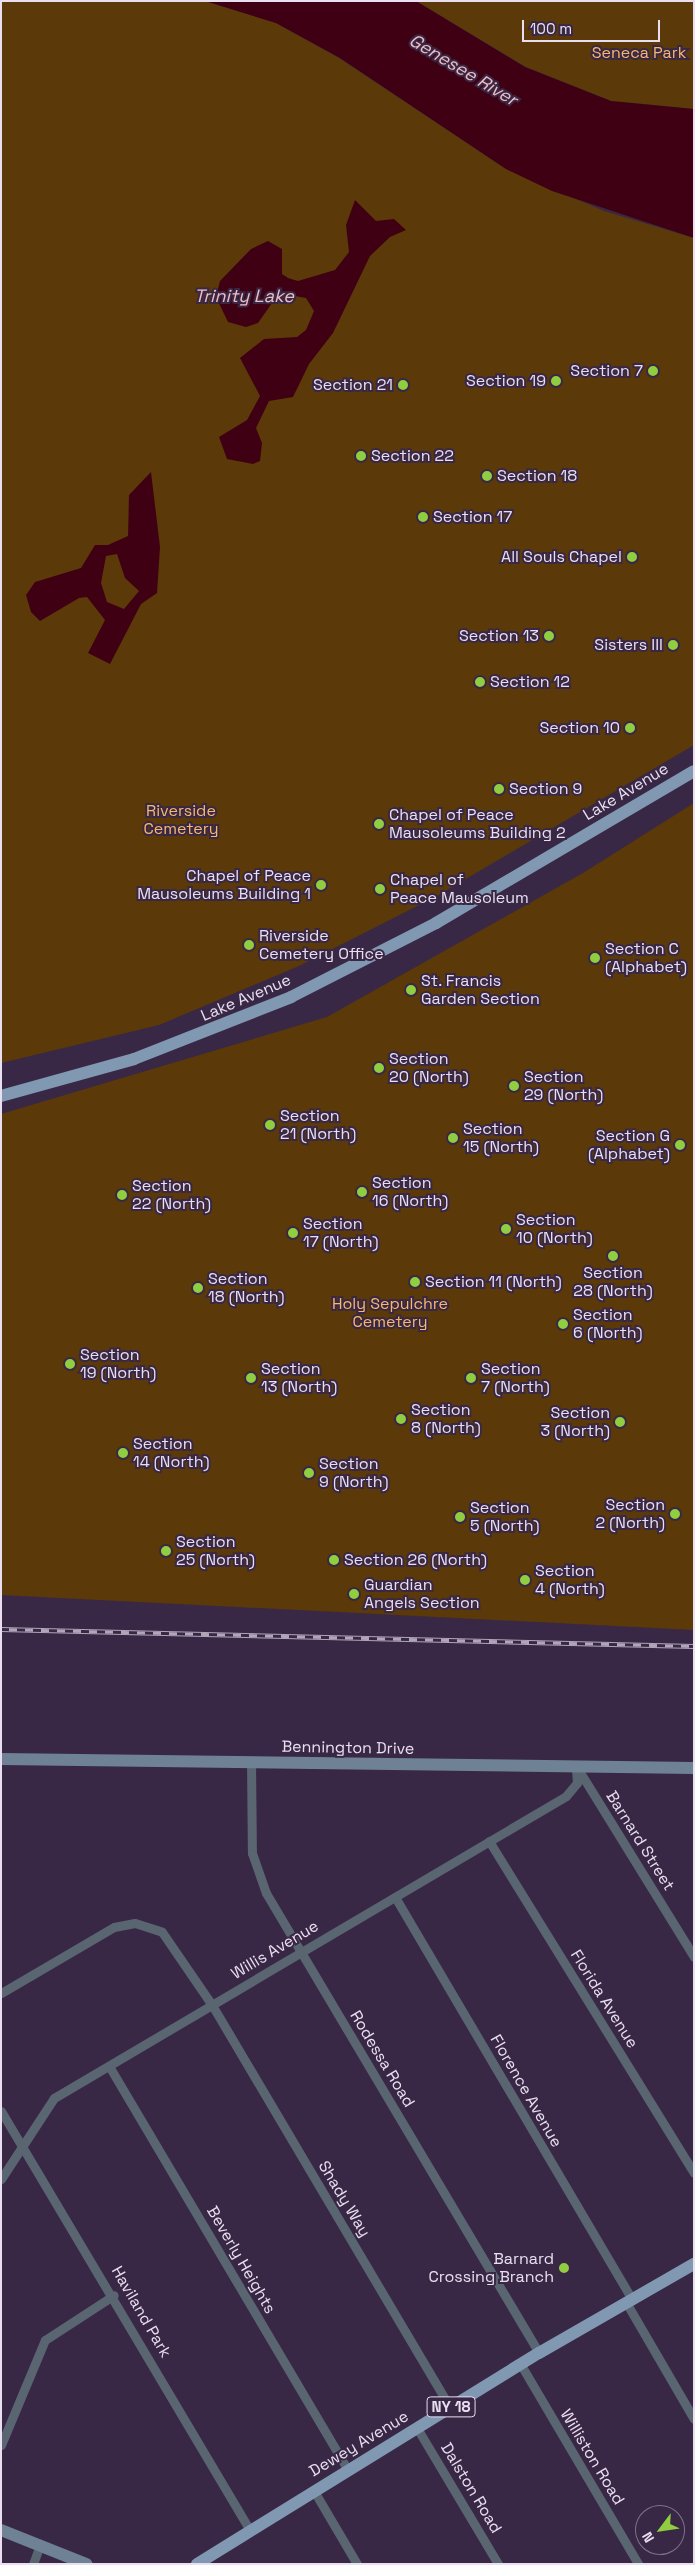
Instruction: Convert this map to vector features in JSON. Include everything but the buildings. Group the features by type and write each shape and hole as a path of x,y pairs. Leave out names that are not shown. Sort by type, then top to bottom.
{"main road":[{"name":"Lake Avenue","path":"1,1096 134,1059 292,997 436,923 694,771"},
{"name":"Dewey Avenue","path":"198,2564 314,2490 539,2353 694,2264"}],"street":[{"name":"Bennington Drive","path":"1,1759 694,1768"},
{"name":"Rodessa Road","path":"251,1763 254,1862 301,1952 539,2353"},
{"name":"Willis Avenue","path":"1,2179 54,2098 571,1792 577,1783 576,1767"},
{"name":"Barnard Street","path":"576,1767 694,1957"},
{"name":"Florida Avenue","path":"489,1841 694,2173"},
{"name":"Florence Avenue","path":"395,1897 629,2302 694,2419"},
{"name":"Shady Way","path":"1,1993 114,1927 135,1922 155,1927 171,1940 212,2005 450,2408"},
{"name":"Beverly Heights","path":"109,2066 348,2470"},
{"name":"Haviland Park","path":"1,2111 24,2144 114,2295 250,2530"},
{"path":"1,2445 45,2340 114,2295"},
{"name":"Williston Road","path":"521,2365 638,2564"},
{"name":"Dalston Road","path":"417,2428 498,2564"},
{"path":"314,2490 357,2564"},
{"path":"1,2530 86,2564"},
{"path":"33,2564 40,2545"}],"green space":[{"name":"Riverside Cemetery","path":"1,1 205,1 276,23 339,58 506,169 604,211 694,238 694,745 435,897 299,966 159,1025 1,1063"},
{"name":"Seneca Park","path":"416,1 694,1 694,109 611,101 526,67"},
{"name":"Holy Sepulchre Cemetery","path":"694,803 694,1630 1,1595 1,1114 327,1017 583,873"}],"water":[{"name":"Genesee River","path":"205,1 416,1 525,67 611,101 694,109 694,238 552,191 506,169 340,58 276,23"},
{"name":"Trinity Lake","path":"355,200 376,221 394,219 406,230 390,237 370,256 333,333 309,364 293,397 269,401 256,428 262,443 260,461 253,464 227,459 219,437 247,420 260,396 240,358 264,339 297,337 306,330 314,311 306,298 279,293 258,323 246,327 228,322 216,297 220,281 251,249 268,241 282,249 282,274 288,278 298,281 335,270 349,252 346,225"},
{"path":"151,472 160,547 157,593 141,604 110,664 88,653 105,620 87,597 79,598 40,621 31,612 26,595 35,582 81,568 95,545 108,545 128,536 129,495","holes":["117,554 125,578 139,591 124,609 107,602 101,583 106,556"]}],"railway":[{"path":"1,1629 694,1646"}],"place":[{"name":"Section 7","path":"653,371"},
{"name":"Section 19","path":"556,381"},
{"name":"Section 21","path":"403,385"},
{"name":"Section 22","path":"361,456"},
{"name":"Section 18","path":"487,476"},
{"name":"Section 17","path":"423,517"},
{"name":"All Souls Chapel","path":"632,557"},
{"name":"Section 13","path":"549,636"},
{"name":"Sisters III","path":"673,645"},
{"name":"Section 12","path":"480,682"},
{"name":"Section 10","path":"630,728"},
{"name":"Section 9","path":"499,789"},
{"name":"Chapel of Peace Mausoleums Building 2","path":"379,824"},
{"name":"Chapel of Peace Mausoleums Building 1","path":"321,885"},
{"name":"Chapel of Peace Mausoleum","path":"380,889"},
{"name":"Riverside Cemetery Office","path":"249,945"},
{"name":"Section C (Alphabet)","path":"595,958"},
{"name":"St. Francis Garden Section","path":"411,990"},
{"name":"Section 20 (North)","path":"379,1068"},
{"name":"Section 29 (North)","path":"514,1086"},
{"name":"Section 21 (North)","path":"270,1125"},
{"name":"Section 15 (North)","path":"453,1138"},
{"name":"Section G (Alphabet)","path":"680,1145"},
{"name":"Section 16 (North)","path":"362,1192"},
{"name":"Section 22 (North)","path":"122,1195"},
{"name":"Section 10 (North)","path":"506,1229"},
{"name":"Section 17 (North)","path":"293,1233"},
{"name":"Section 28 (North)","path":"613,1256"},
{"name":"Section 11 (North)","path":"415,1282"},
{"name":"Section 18 (North)","path":"198,1288"},
{"name":"Section 6 (North)","path":"563,1324"},
{"name":"Section 19 (North)","path":"70,1364"},
{"name":"Section 13 (North)","path":"251,1378"},
{"name":"Section 7 (North)","path":"471,1378"},
{"name":"Section 8 (North)","path":"401,1419"},
{"name":"Section 3 (North)","path":"620,1422"},
{"name":"Section 14 (North)","path":"123,1453"},
{"name":"Section 9 (North)","path":"309,1473"},
{"name":"Section 2 (North)","path":"675,1514"},
{"name":"Section 5 (North)","path":"460,1517"},
{"name":"Section 25 (North)","path":"166,1551"},
{"name":"Section 26 (North)","path":"334,1560"},
{"name":"Section 4 (North)","path":"525,1580"},
{"name":"Guardian Angels Section","path":"354,1594"},
{"name":"Barnard Crossing Branch","path":"564,2268"}]}
